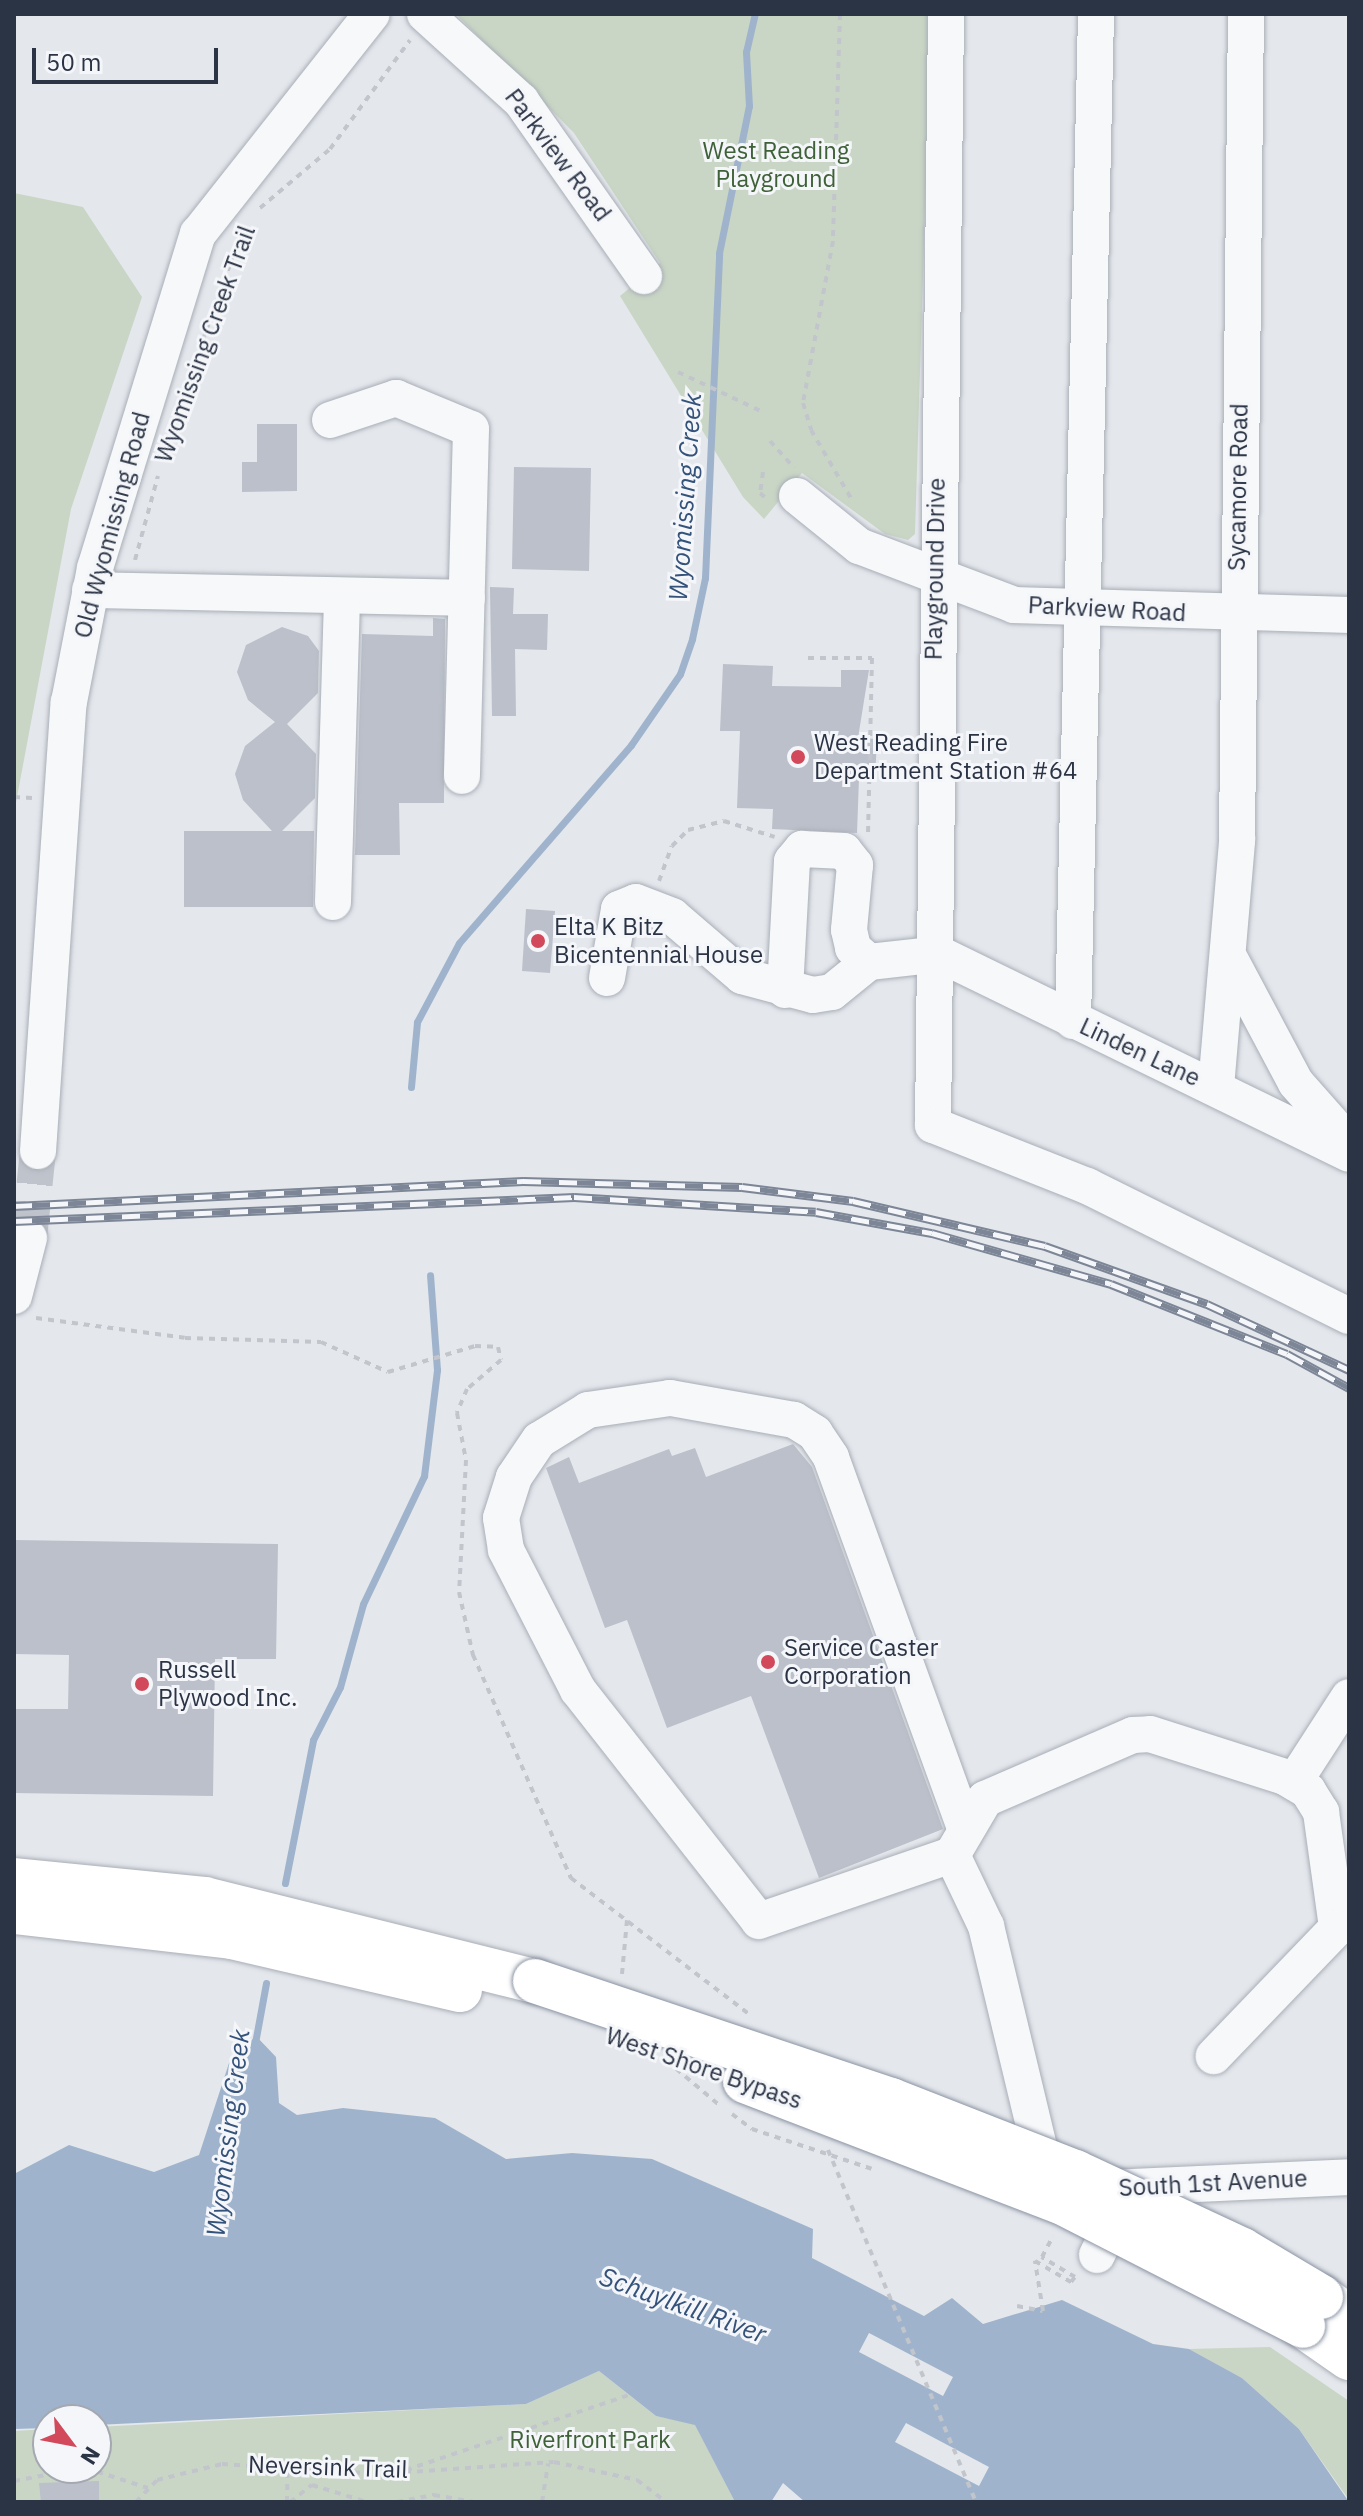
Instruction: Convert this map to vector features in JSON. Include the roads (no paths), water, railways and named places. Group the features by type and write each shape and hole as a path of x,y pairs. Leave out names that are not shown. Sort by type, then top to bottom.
{"highway":[{"name":"West Shore Bypass","path":"14,1880 205,1899 891,2100 1075,2172 1242,2250 1324,2313 1349,2358"},
{"name":"West Shore Bypass","path":"14,1912 232,1937 533,1996"}],"street":[{"name":"Old Wyomissing Road","path":"38,1151 69,702 90,590 198,234 372,14"},
{"name":"Parkview Road","path":"426,14 521,101 644,276"},
{"name":"Playground Drive","path":"946,14 935,578 931,953 933,1125 1087,1186 1349,1316"},
{"path":"1073,1021 1096,14"},
{"name":"Sycamore Road","path":"1216,1087 1217,1011 1230,959 1246,14"},
{"path":"330,420 396,398 471,429 462,776"},
{"name":"Parkview Road","path":"789,491 859,546 935,578 1014,605 1082,610 1349,615"},
{"path":"90,590 126,593 253,582 342,598 467,598"},
{"path":"333,902 342,598"},
{"path":"785,990 792,861 802,849 844,851 855,865 849,930 853,948 869,962"},
{"path":"607,978 619,909 649,904 742,976 785,990 832,992 869,962 931,953"},
{"name":"Linden Lane","path":"931,953 1216,1087 1349,1154"},
{"name":"Sycamore Road","path":"1230,959 1296,1083 1349,1143"},
{"path":"21,1306 29,1238"},
{"path":"958,1840 831,1457 815,1433 794,1420 670,1398 588,1410 539,1440 514,1477 501,1518 512,1564 578,1690 759,1921 958,1840 985,1799 1133,1735 1150,1734 1294,1782 1321,1812 1337,1928 1214,2056"},
{"path":"1294,1782 1349,1697"},
{"name":"South 1st Avenue","path":"958,1840 986,1926 1040,2173 1076,2189 1349,2177"},
{"path":"1097,2255 1129,2188"}],"water":[{"name":"Schuylkill River","path":"256,2036 276,2057 279,2103 297,2115 343,2108 435,2118 506,2159 572,2153 652,2159 813,2229 812,2258 924,2316 952,2298 983,2324 1062,2300 1153,2344 1189,2349 1242,2378 1299,2429 1349,2502 805,2502 783,2483 771,2502 735,2502 695,2425 656,2416 599,2371 526,2404 112,2424 112,2404 32,2404 32,2428 14,2429 14,2174 69,2145 154,2172 199,2155 230,2060","holes":["869,2333 953,2377 943,2396 859,2352","906,2423 989,2467 979,2486 895,2442"]}],"waterway":[{"name":"Wyomissing Creek","path":"411,1087 417,1022 459,943 631,745 680,674 692,639 705,578 719,253 749,106 746,52 755,14"},
{"name":"Wyomissing Creek","path":"285,1883 313,1740 340,1687 363,1604 424,1476 437,1370 430,1275"},
{"name":"Wyomissing Creek","path":"255,2043 266,1983"}],"tunnel":[{"path":"29,1238 38,1151"}],"railway":[{"path":"14,1206 523,1181 742,1187 853,1201 1045,1246 1207,1304 1349,1370"},
{"path":"14,1221 574,1197 816,1212 932,1233 1111,1284 1287,1354 1349,1388"}],"place":[{"name":"West Reading Fire Department Station #64","path":"798,757"},
{"name":"Elta K Bitz Bicentennial House","path":"538,941"},
{"name":"Service Caster Corporation","path":"768,1662"},
{"name":"Russell Plywood Inc.","path":"142,1684"}],"park label":[{"name":"West Reading Playground","path":"776,165"},
{"name":"Riverfront Park","path":"590,2440"}]}
